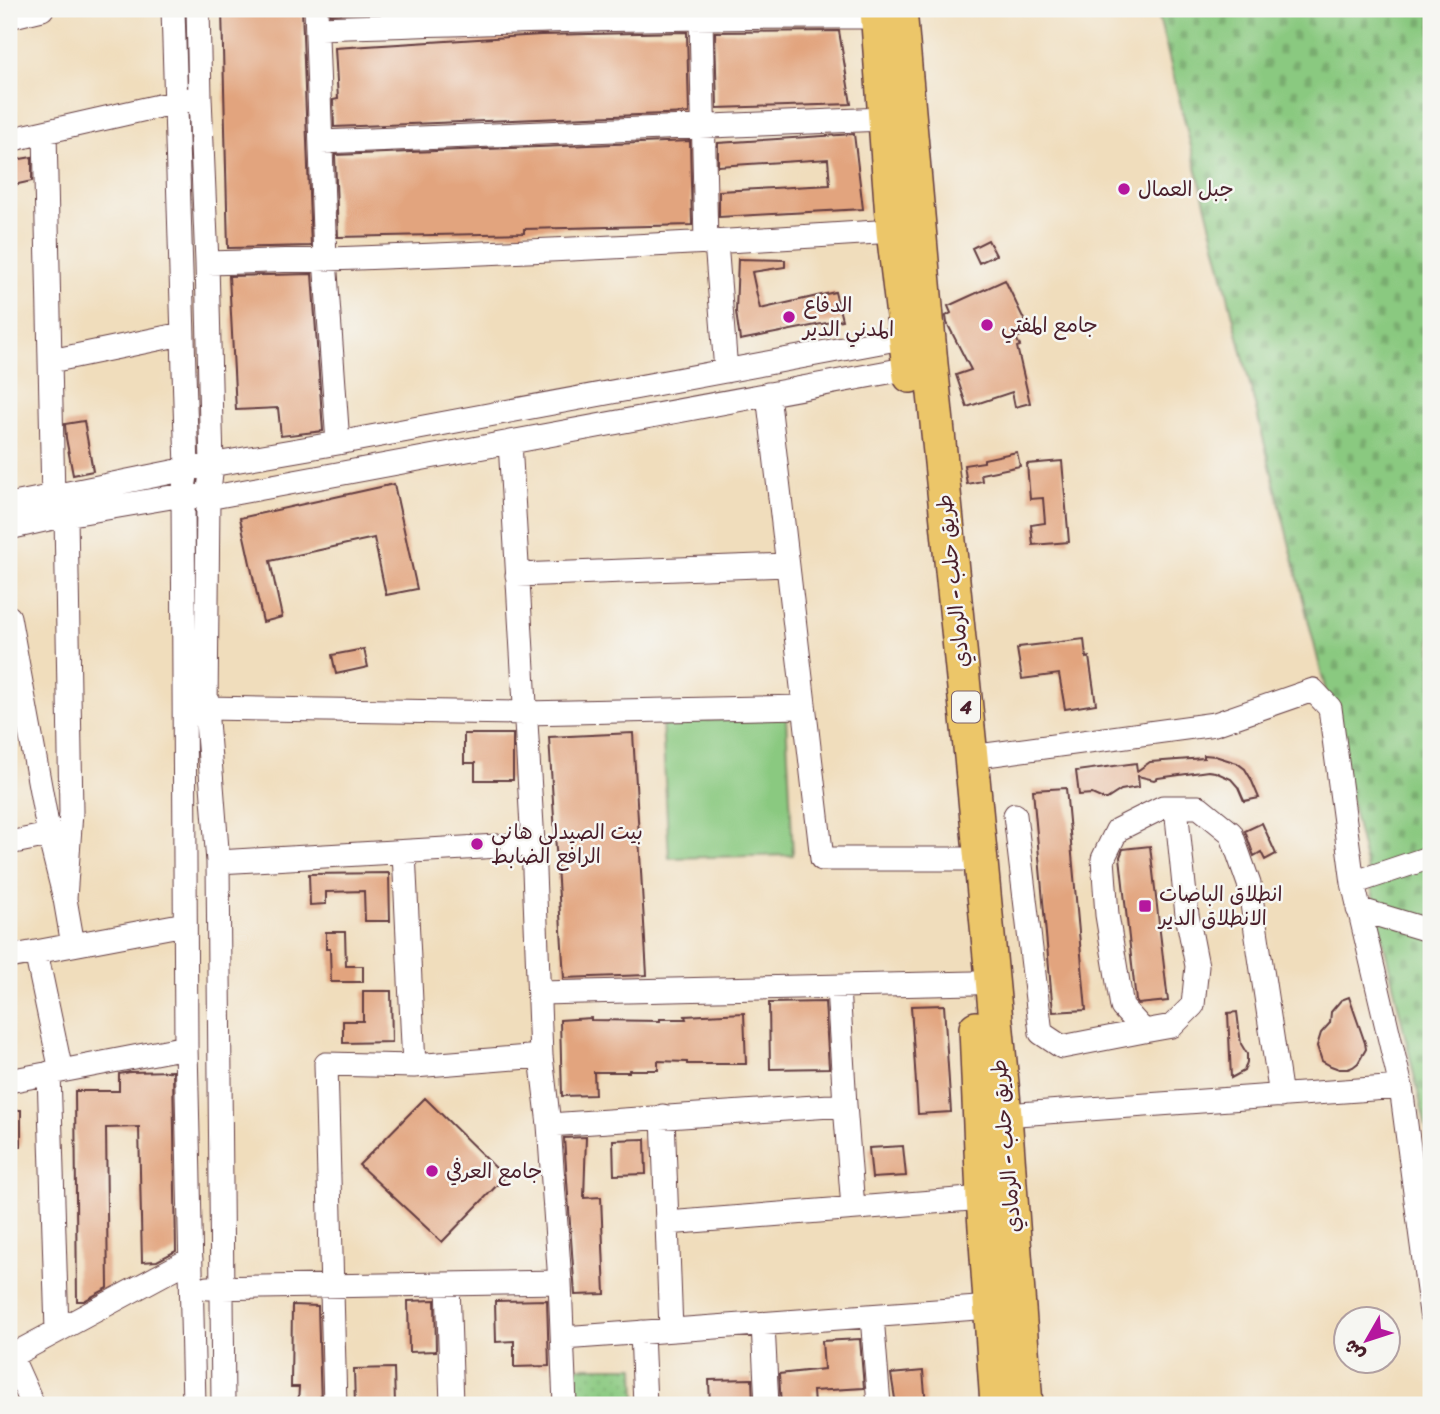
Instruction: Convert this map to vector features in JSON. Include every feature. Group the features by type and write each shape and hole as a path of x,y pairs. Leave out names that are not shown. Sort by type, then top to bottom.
{"highway":[{"name":"طريق حلب - الرمادي","path":"885,11 884,119 893,231 918,350 971,757 1005,1115 1026,1405"},
{"name":"طريق حلب - الرمادي","path":"885,11 974,984 983,1198 997,1405"}],"street":[{"path":"9,17 42,9"},
{"path":"173,9 187,469 183,495 185,924 193,1405"},
{"path":"198,9 212,465 208,498 206,708 218,862 223,1405"},
{"path":"338,443 325,260 316,19 609,14 701,19 739,13 885,11"},
{"path":"701,19 711,243 726,371"},
{"path":"9,140 200,97"},
{"path":"321,142 884,119"},
{"path":"45,132 51,361 60,506 71,812 65,899"},
{"path":"207,263 711,243 893,231"},
{"path":"51,361 182,334"},
{"path":"9,528 60,506 187,469 726,371 918,350"},
{"path":"9,505 60,506 183,495 208,498 768,394 918,350"},
{"path":"768,394 822,859 962,859"},
{"path":"510,442 533,844 541,1056 549,1125 560,1282 565,1405"},
{"path":"517,575 787,565"},
{"path":"9,617 19,734 50,835 73,945"},
{"path":"971,757 1215,724 1312,690 1330,708 1353,883 1401,1087 1431,1313"},
{"path":"206,708 525,713 804,707"},
{"path":"1144,1031 1122,1007 1107,915 1102,859 1117,830 1163,807 1199,807 1231,833 1249,884 1281,1096"},
{"path":"1015,815 1041,1033 1062,1047 1172,1026 1193,1004 1197,966 1187,915 1176,807"},
{"path":"9,843 50,835"},
{"path":"218,862 533,844"},
{"path":"404,852 414,1066"},
{"path":"1353,883 1431,857"},
{"path":"1358,909 1431,931"},
{"path":"9,957 185,924"},
{"path":"36,952 55,1072 57,1331"},
{"path":"539,993 974,984"},
{"path":"838,987 853,1208"},
{"path":"9,1081 186,1047"},
{"path":"335,1405 326,1064 414,1066 541,1056"},
{"path":"1005,1115 1401,1087"},
{"path":"549,1125 845,1105"},
{"path":"663,1116 671,1330"},
{"path":"667,1223 983,1198"},
{"path":"33,1405 10,1356 191,1259"},
{"path":"191,1289 560,1282"},
{"path":"448,1284 452,1405"},
{"path":"563,1338 991,1307"},
{"path":"872,1316 879,1405"},
{"path":"763,1324 767,1405"},
{"path":"642,1332 645,1405"}],"green space":[{"path":"1157,9 1431,9 1431,1149 1330,708"},
{"path":"786,717 793,855 669,858 662,722"},
{"path":"571,1367 635,1367 636,1405 572,1405"}],"building":[{"path":"222,9 302,9 311,246 228,248"},
{"path":"330,9 408,9 408,11 330,14"},
{"path":"839,31 851,104 717,108 715,32"},
{"path":"687,32 689,113 334,127 333,100 338,99 335,48 541,35"},
{"path":"854,134 863,209 719,217 719,191 830,185 828,159 718,166 718,143"},
{"path":"690,141 692,225 524,229 524,233 338,237 335,155"},
{"path":"32,157 32,181 9,186 9,161"},
{"path":"988,240 996,255 979,263 972,248"},
{"path":"738,259 785,260 785,267 752,272 760,309 835,292 842,320 740,340 736,312"},
{"path":"312,274 323,431 281,436 278,408 236,410 229,276"},
{"path":"1005,280 1030,332 1016,338 1020,346 1017,347 1030,403 1015,407 1012,392 967,407 956,375 971,370 947,323 946,316 951,313 948,306"},
{"path":"84,421 93,471 73,475 65,424"},
{"path":"1017,452 1020,466 981,474 982,481 967,484 964,465"},
{"path":"1062,461 1069,542 1033,545 1031,525 1045,523 1043,498 1030,499 1027,464"},
{"path":"394,484 417,589 386,595 374,538 270,561 282,617 263,622 240,518"},
{"path":"1084,639 1096,704 1065,709 1059,674 1022,679 1017,649 1019,647"},
{"path":"364,649 368,667 336,674 332,655"},
{"path":"633,733 647,975 564,978 549,737"},
{"path":"464,734 513,734 513,780 475,780 475,763 464,763"},
{"path":"1204,755 1237,763 1245,769 1259,798 1244,801 1231,779 1208,771 1154,780 1138,776 1139,787 1121,790 1107,799 1092,794 1079,795 1076,771 1136,763 1137,771 1150,762 1204,758"},
{"path":"1066,788 1086,1010 1053,1012 1033,790"},
{"path":"1262,823 1276,854 1265,860 1261,852 1254,856 1245,831"},
{"path":"1150,846 1168,1001 1138,1004 1120,857 1123,849"},
{"path":"389,873 390,921 365,921 364,891 326,892 326,904 310,905 309,874"},
{"path":"326,932 345,932 346,966 363,966 363,982 331,982 330,949 326,949"},
{"path":"363,991 391,991 392,1042 343,1043 343,1021 363,1021"},
{"path":"1349,997 1366,1049 1353,1067 1339,1069 1322,1061 1317,1046 1321,1033 1330,1023 1331,1012 1341,1000"},
{"path":"825,1002 829,1068 770,1069 769,1003"},
{"path":"944,1005 951,1112 918,1114 911,1006"},
{"path":"1237,1012 1241,1044 1247,1054 1247,1062 1244,1071 1231,1078 1228,1013"},
{"path":"744,1013 746,1064 658,1061 658,1070 594,1072 595,1095 562,1096 560,1020 591,1018 660,1021 686,1019 685,1016"},
{"path":"173,1071 176,1251 157,1261 142,1262 139,1127 106,1128 108,1288 84,1301 77,1301 75,1091 119,1091 119,1074"},
{"name":"جامع العرفي","path":"425,1098 505,1177 442,1242 359,1165"},
{"path":"9,1110 21,1110 21,1147 9,1147"},
{"path":"586,1137 584,1198 601,1197 605,1294 575,1295 564,1138"},
{"path":"645,1139 646,1174 614,1175 613,1140"},
{"path":"903,1146 906,1176 872,1178 869,1148"},
{"path":"435,1300 436,1351 409,1352 408,1301"},
{"path":"547,1300 549,1366 514,1367 514,1341 496,1342 495,1301"},
{"path":"292,1305 318,1306 321,1405 298,1405 299,1387 291,1387"},
{"path":"860,1339 864,1388 813,1391 814,1405 781,1405 779,1374 824,1369 822,1341"},
{"path":"394,1368 395,1405 355,1405 354,1369"},
{"path":"923,1371 926,1405 896,1405 891,1374"},
{"path":"752,1379 753,1405 710,1405 709,1380"}],"place":[{"name":"جبل العمال","path":"1124,189"},
{"name":"الدفاع المدني الدير","path":"789,317"},
{"name":"جامع المفتي","path":"987,325"},
{"name":"بيت الصيدلي هاني الرافع الضابط","path":"477,844"},
{"name":"انطلاق الباصات الانطلاق الدير","path":"1145,906"},
{"name":"جامع العرفي","path":"432,1171"}]}
